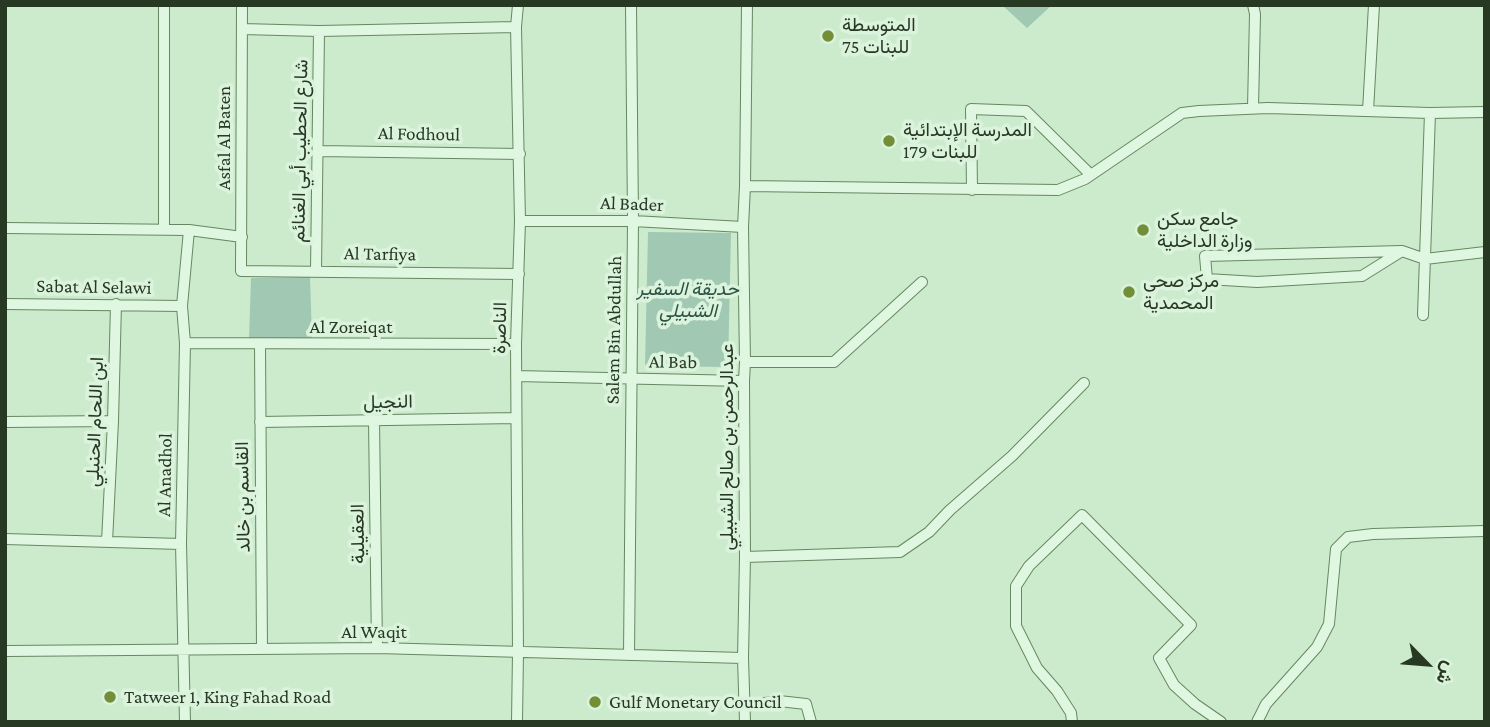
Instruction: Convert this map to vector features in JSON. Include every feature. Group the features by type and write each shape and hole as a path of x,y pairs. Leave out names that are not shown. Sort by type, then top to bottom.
{"street":[{"path":"164,5 164,229"},
{"name":"Asfal Al Baten","path":"241,271 242,5"},
{"name":"الناصرة","path":"517,722 519,652 516,344 520,221 516,27 518,5"},
{"name":"Salem Bin Abdullah","path":"629,655 633,221 631,5"},
{"name":"عبدالرحمن بن صالح الشبيلي","path":"745,722 743,658 746,362 743,227 747,5"},
{"path":"1253,5 1253,108"},
{"path":"1368,111 1374,5"},
{"path":"242,29 319,31 516,27"},
{"name":"شارع الحطيب أبي الغنائم","path":"316,271 319,31"},
{"path":"745,186 1058,190 1085,179 1182,113 1253,108 1430,113 1485,111"},
{"path":"972,190 971,109 1026,111 1091,175"},
{"path":"1423,315 1430,113"},
{"name":"Al Fodhoul","path":"319,151 520,154"},
{"name":"Al Bader","path":"520,221 633,221 743,227"},
{"path":"5,228 164,229 242,237"},
{"name":"Al Anadhol","path":"185,722 181,544 185,343 182,306 189,230"},
{"path":"1402,251 1362,276 1257,282 1207,279 1205,256 1402,251 1425,259 1485,252"},
{"name":"Al Tarfiya","path":"241,271 519,274"},
{"path":"746,362 834,362 922,282"},
{"name":"Sabat Al Selawi","path":"5,304 182,306"},
{"name":"ابن اللحام الحنبلي","path":"107,542 116,304"},
{"name":"Al Zoreiqat","path":"185,343 516,344"},
{"name":"القاسم بن خالد","path":"260,344 262,649"},
{"name":"Al Bab","path":"516,376 744,381"},
{"path":"745,557 900,552 929,532 1012,456 1084,383"},
{"name":"النجيل","path":"260,422 516,418"},
{"name":"العقيلية","path":"374,420 377,648"},
{"path":"5,422 113,421"},
{"path":"1072,722 1071,713 1037,668 1016,626 1016,586 1029,566 1082,515 1191,625 1159,658 1174,685 1221,722"},
{"path":"1257,722 1266,704 1317,646 1329,624 1336,549 1348,537 1485,531"},
{"path":"5,539 181,544"},
{"name":"Al Waqit","path":"5,651 377,648 743,658"},
{"path":"745,706 779,701 806,704 811,722"}],"green space":[{"path":"1002,5 1052,5 1027,28"},
{"name":"حديقة السفير الشبيلي","path":"648,232 731,233 728,367 645,366"},
{"path":"310,277 312,338 249,339 251,278"}],"place":[{"name":"المتوسطة 75 للبنات","path":"828,36"},
{"name":"المدرسة الإبتدائية 179 للبنات","path":"889,141"},
{"name":"جامع سكن وزارة الداخلية","path":"1143,230"},
{"name":"مركز صحي المحمدية","path":"1129,292"},
{"name":"Tatweer 1, King Fahad Road","path":"110,697"},
{"name":"Gulf Monetary Council","path":"595,702"}]}
